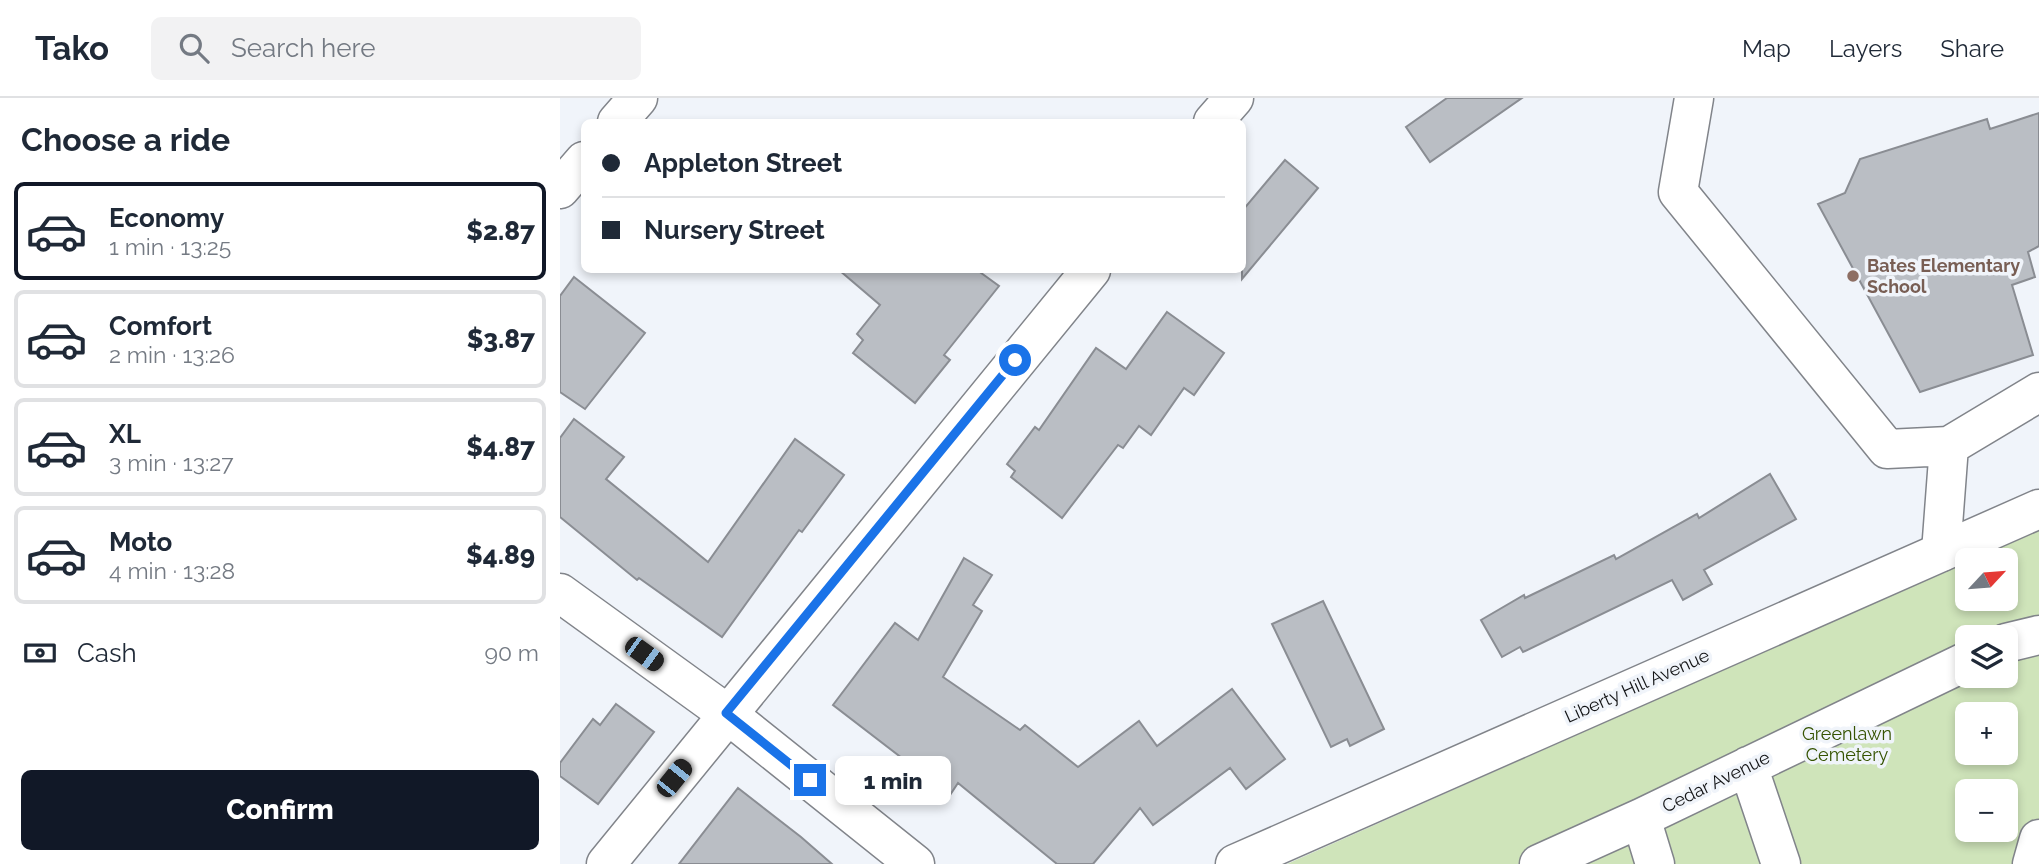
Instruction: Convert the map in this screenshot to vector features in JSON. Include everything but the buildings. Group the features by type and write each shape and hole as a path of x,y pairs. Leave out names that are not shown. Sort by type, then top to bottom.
{"street":[{"path":"620,119 638,98"},
{"path":"1216,119 1234,98"},
{"path":"1693,98 1678,192 1887,449 1949,446 2039,393"},
{"path":"560,189 581,164"},
{"path":"606,864 726,713 1089,273"},
{"path":"1941,552 1949,446"},
{"name":"Liberty Hill Avenue","path":"1235,864 2039,509"},
{"path":"560,593 726,713 915,864"},
{"path":"2018,640 2039,635"},
{"name":"Cedar Avenue","path":"1539,864 1641,818 1955,667"},
{"path":"1748,766 1781,864"},
{"path":"1641,818 1655,864"}],"green space":[{"name":"Greenlawn Cemetery","path":"2039,529 2039,864 1287,864 1955,566 1955,611 2018,611 2018,548 1995,548"}],"place":[{"name":"Bates Elementary School","path":"1853,276"}],"route":[{"path":"810,780 726,713 1015,360"}]}
